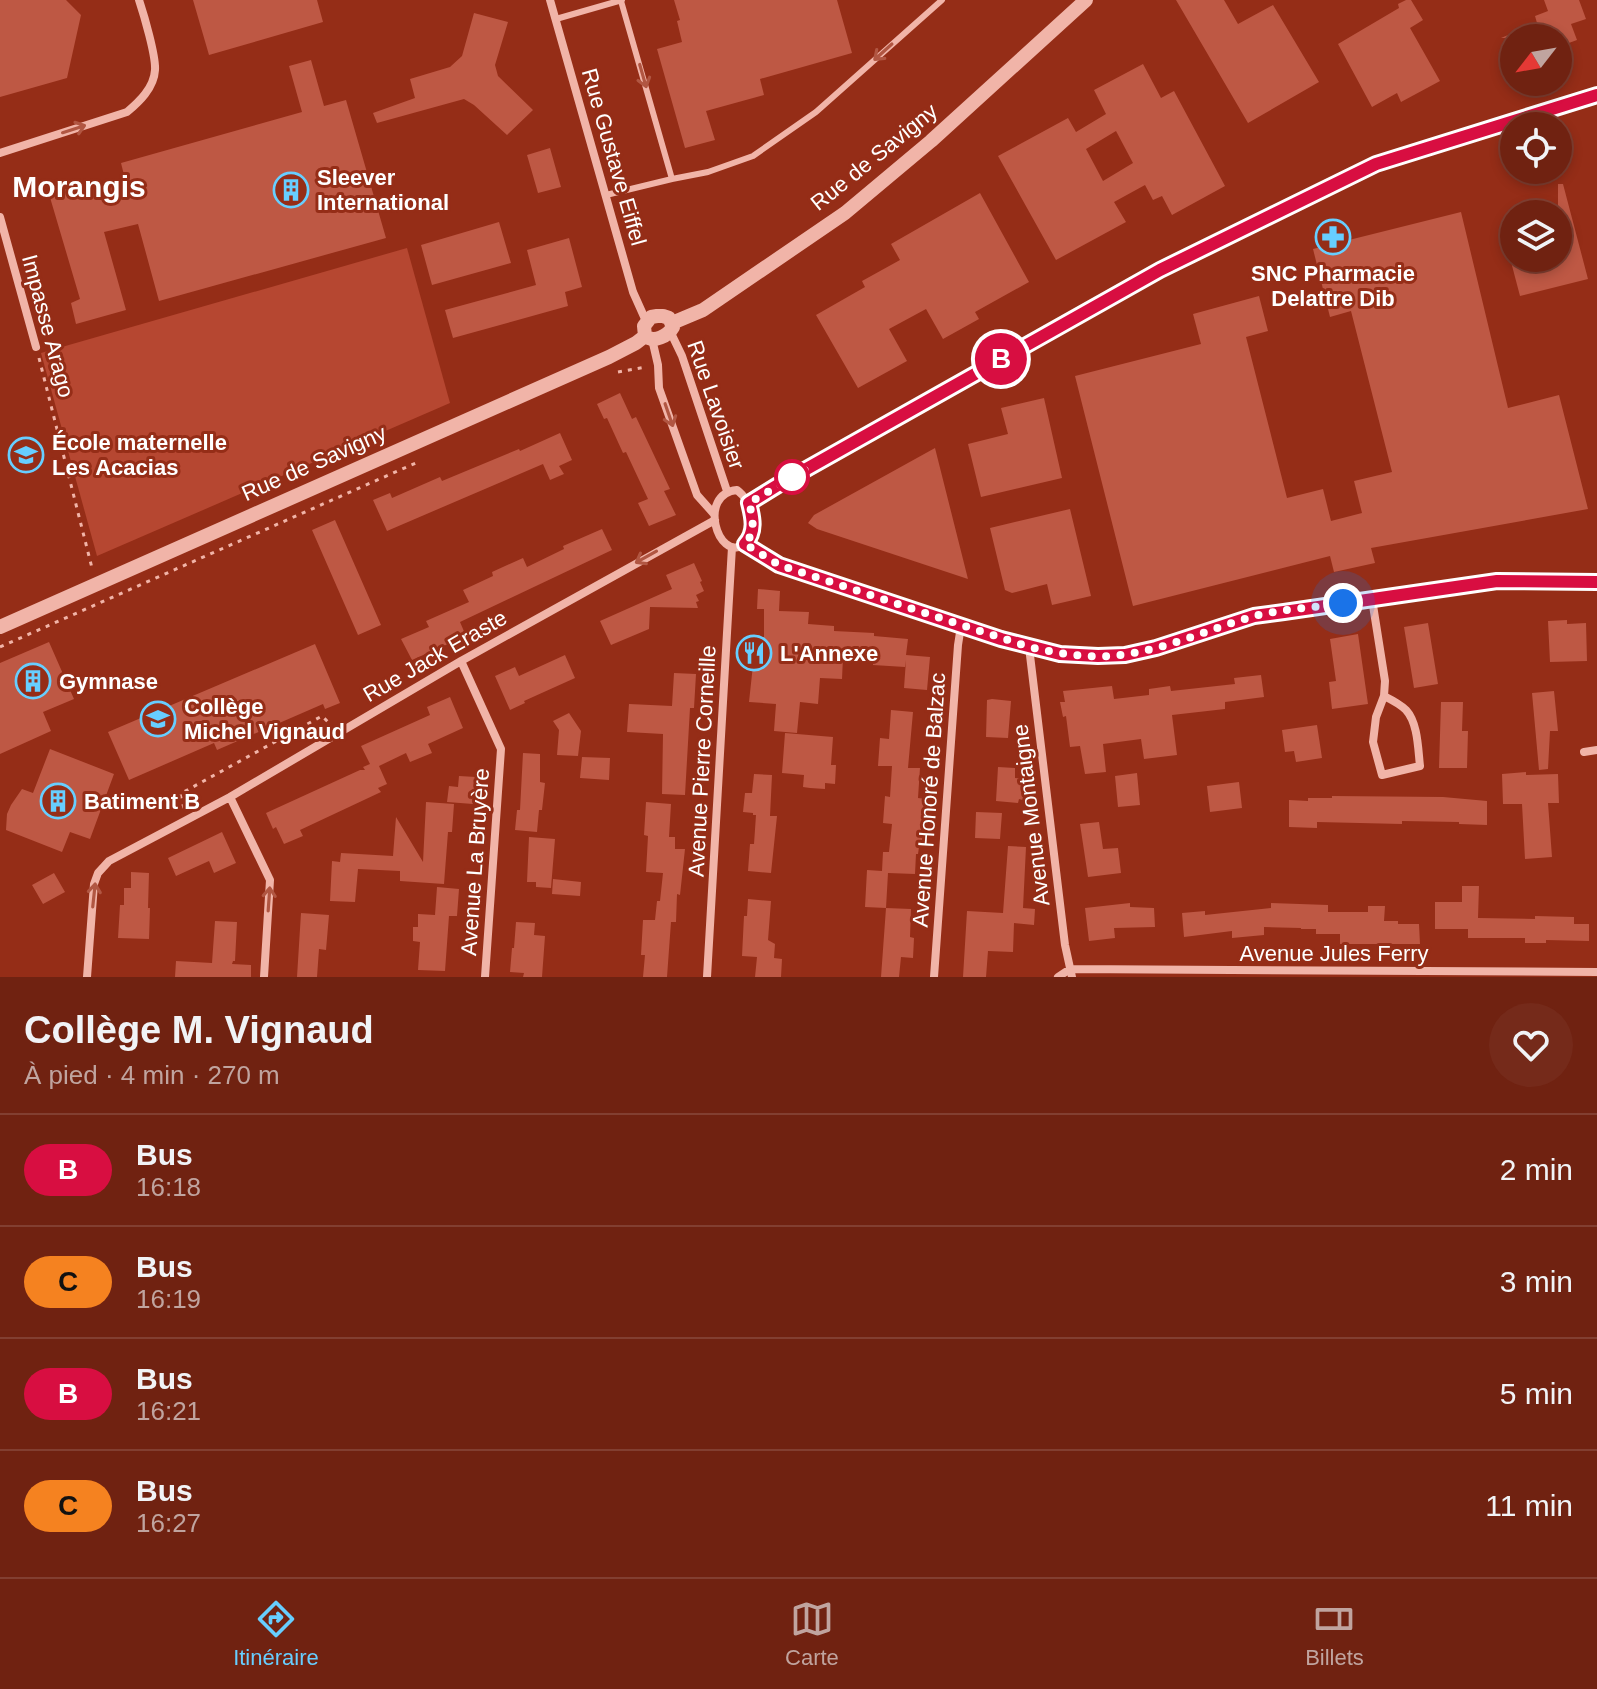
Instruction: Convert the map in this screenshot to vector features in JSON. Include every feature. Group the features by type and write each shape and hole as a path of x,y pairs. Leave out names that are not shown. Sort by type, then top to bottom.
{"street":[{"path":"0,153 127,112 138,103 151,85 156,69 139,0"},
{"name":"Rue Gustave Eiffel","path":"550,0 633,292 648,332"},
{"name":"Rue de Savigny","path":"0,627 609,357 636,343 648,332 671,327 703,310 845,213 931,141 1086,0"},
{"path":"749,503 1160,270 1376,164 1597,95"},
{"name":"Impasse Arago","path":"0,217 36,347"},
{"path":"648,332 651,317 669,318 671,327"},
{"name":"Rue Lavoisier","path":"671,327 727,491"},
{"name":"Rue Lavoisier","path":"648,332 658,365 659,388 687,468 697,495 714,517"},
{"path":"737,490 749,503 753,527 749,539 745,544 729,547 720,539 714,517 717,504 727,491 737,490"},
{"name":"Rue Jack Eraste","path":"88,975 94,884 98,873 109,861 230,797 714,517"},
{"path":"745,544 779,565 961,626 1060,654 1098,656 1125,655 1156,648 1254,616 1497,581 1597,582"},
{"name":"Avenue Pierre Corneille","path":"707,977 732,547"},
{"path":"1372,599 1385,681 1373,742 1382,775 1420,766 1409,714 1384,696"},
{"name":"Avenue Honoré de Balzac","path":"934,977 961,626"},
{"name":"Avenue Montaigne","path":"1029,647 1063,930 1071,973"},
{"name":"Avenue La Bruyère","path":"461,661 501,749 485,977"},
{"path":"1584,752 1597,750"},
{"path":"230,797 270,880 264,977"},
{"name":"Avenue Jules Ferry","path":"1071,973 1392,975 1597,972"},
{"path":"1058,977 1071,973"},
{"path":"77,977 88,975"}],"lane":[{"path":"556,19 622,0 672,179"},
{"path":"606,195 708,172 753,156 816,112 942,0"}],"path":[{"name":"Impasse Arago","path":"36,347 96,585"},
{"path":"617,373 650,367"},
{"path":"0,647 416,462"},
{"path":"188,820 180,794 322,716 339,733"}],"shaded area":[{"path":"407,248 450,403 97,556 41,353"}],"building":[{"path":"0,0 66,0 81,15 67,78 0,97"},
{"path":"193,0 317,0 323,22 209,55"},
{"path":"674,0 837,0 852,53 760,79 764,95 706,111 715,140 685,148 657,49 682,42"},
{"path":"1176,0 1224,0 1238,24 1273,5 1319,82 1248,123"},
{"path":"1411,0 1423,20 1410,28 1440,81 1401,102 1397,93 1372,107 1338,44 1399,8 1398,4"},
{"path":"1544,0 1579,0 1586,19 1571,24 1535,24 1535,16 1548,11"},
{"path":"474,13 508,22 495,65 498,76 533,110 507,135 464,99 377,123 373,113 415,98 410,79 450,67 462,56"},
{"path":"311,60 324,106 346,100 386,238 159,301 138,224 104,232 126,310 76,324 71,303 80,299 49,194 90,182 92,190 125,179 121,163 302,112 289,66"},
{"path":"1143,64 1161,98 1174,91 1225,186 1172,215 1162,196 1153,200 1145,185 1114,202 1126,222 1056,260 998,156 1068,118 1076,132 1106,114 1094,90","holes":["1116,131 1133,163 1103,181 1086,149"]},
{"path":"550,148 561,187 538,193 527,155"},
{"path":"1558,184 1563,184 1567,200 1558,200"},
{"path":"980,193 1029,282 975,312 979,319 943,339 926,309 889,329 907,361 858,388 816,315 865,287 862,281 900,260 891,244"},
{"path":"1461,212 1508,408 1559,395 1588,509 1371,548 1375,563 1334,572 1330,556 1133,606 1075,376 1201,344 1193,314 1259,296 1268,331 1246,337 1287,498 1323,489 1331,521 1362,513 1354,481 1392,472 1351,311 1330,317 1313,249"},
{"path":"1572,218 1588,279 1520,296 1514,272 1572,272"},
{"path":"499,222 511,263 432,285 421,245"},
{"path":"569,238 582,287 565,292 568,306 453,338 445,310 536,285 527,250"},
{"path":"620,393 632,419 636,417 670,489 664,491 676,515 649,526 638,503 648,499 626,452 623,453 597,404"},
{"path":"1044,398 1062,478 981,497 968,444 1008,434 1001,408"},
{"path":"560,433 572,460 559,466 564,474 550,480 543,464 387,531 373,500 390,493 392,498 440,477 442,481"},
{"path":"935,448 968,579 817,529 808,523 814,515"},
{"path":"1070,509 1091,596 1052,605 1047,584 1012,593 1005,590 990,528"},
{"path":"335,520 381,625 358,635 312,530"},
{"path":"602,529 612,550 460,622 466,636 412,660 401,639 429,627 426,621 469,602 463,590 523,558 527,567 564,549 563,546"},
{"path":"694,563 704,591 696,595 698,608 650,607 649,629 611,645 600,621 672,589 666,575"},
{"path":"758,589 780,591 779,611 809,612 808,624 834,626 834,631 908,639 906,655 930,657 927,690 904,688 906,660 905,667 873,665 873,659 843,657 842,679 820,678 818,704 800,702 797,733 774,731 776,704 749,702 756,637 764,638 764,609 757,609"},
{"path":"1567,620 1567,624 1586,623 1587,661 1550,662 1548,621"},
{"path":"1428,623 1438,684 1414,688 1404,627"},
{"path":"1358,634 1368,704 1332,709 1329,682 1336,681 1330,639"},
{"name":"Gymnase","path":"49,642 74,699 43,712 51,731 0,754 0,663"},
{"path":"315,644 340,703 325,709 323,704 217,750 214,743 129,780 108,732"},
{"path":"565,655 575,678 510,710 495,676 515,667 519,676"},
{"path":"674,673 696,674 694,708 690,708 685,795 662,794 663,734 627,732 629,704 672,706"},
{"path":"1261,675 1264,697 1225,702 1225,709 1172,715 1177,755 1144,759 1141,739 1103,744 1106,772 1085,774 1080,746 1070,747 1066,716 1063,717 1060,702 1065,702 1063,691 1112,686 1114,699 1149,695 1149,689 1170,686 1171,691 1235,684 1234,678"},
{"path":"1554,691 1558,731 1550,731 1548,769 1539,770 1532,693"},
{"path":"450,697 463,728 428,744 432,753 410,762 406,753 379,766 387,784 378,788 381,792 300,830 303,836 284,844 266,813 365,770 363,767 370,764 361,746 430,715 427,707"},
{"path":"987,700 1011,701 1008,738 986,737"},
{"path":"1441,702 1463,702 1462,731 1468,731 1467,768 1439,768"},
{"path":"891,710 913,712 908,768 920,768 918,798 926,799 923,847 919,847 916,854 915,874 888,873 886,908 865,907 867,870 882,871 883,852 889,852 892,824 883,823 885,796 890,797 892,766 878,766 880,738 889,739"},
{"path":"569,713 581,731 578,756 557,755 559,730 553,721"},
{"path":"1317,725 1322,758 1296,762 1294,751 1285,752 1282,730"},
{"path":"785,733 833,737 831,765 836,765 835,784 825,783 825,789 803,787 804,775 782,773"},
{"name":"Batiment B","path":"50,749 114,774 90,839 70,832 62,852 6,830 11,805 22,789 33,793"},
{"path":"523,753 540,754 540,782 545,783 537,832 515,830 517,810 520,810"},
{"path":"582,757 610,758 609,780 580,778"},
{"path":"998,767 1015,768 1015,778 1024,779 1023,800 1019,799 1018,803 996,801"},
{"path":"1526,772 1526,775 1558,774 1559,803 1548,803 1552,857 1525,859 1522,804 1503,804 1502,774"},
{"path":"1137,773 1140,805 1118,807 1115,776"},
{"path":"754,774 772,775 770,816 777,816 771,873 748,871 756,815 743,812 745,793 752,793"},
{"path":"459,776 476,777 473,804 447,802 449,786 458,787"},
{"path":"1239,782 1242,808 1210,812 1207,786"},
{"path":"1443,797 1487,801 1487,825 1402,821 1402,824 1317,822 1317,828 1289,827 1289,800 1308,801 1308,798"},
{"path":"426,802 454,804 452,832 448,832 444,884 400,881 400,871 358,869 355,902 330,901 332,861 340,862 341,853 393,856 396,817 423,862"},
{"path":"646,802 671,804 669,837 675,837 675,849 685,849 680,895 677,894 676,922 671,922 667,977 643,977 643,920 655,920 663,873 646,872"},
{"path":"976,812 1002,813 1000,839 975,838"},
{"path":"1099,822 1103,849 1118,848 1121,873 1088,877 1080,824"},
{"path":"222,832 236,863 214,873 209,861 176,876 168,858"},
{"path":"529,837 555,839 551,888 536,887 536,882 527,882"},
{"path":"1008,846 1026,847 1023,908 1035,909 1034,925 1014,923 1013,952 988,951 986,977 963,977 967,911 1003,913"},
{"path":"131,872 149,873 149,939 118,938 120,905 124,905 124,888 131,888"},
{"path":"54,873 65,892 43,904 32,885"},
{"path":"553,879 581,882 580,896 552,894"},
{"path":"1462,886 1479,886 1478,918 1574,917 1574,924 1589,924 1589,941 1525,943 1525,938 1468,938 1468,929 1435,929 1435,902 1462,902"},
{"path":"437,887 459,889 457,916 449,916 445,971 418,970 420,942 413,941 413,927 418,927 418,914 435,915"},
{"path":"748,899 771,901 768,940 775,944 774,958 782,959 781,977 755,977 757,957 742,956"},
{"path":"1130,903 1130,907 1154,908 1155,927 1114,928 1115,938 1089,941 1085,908"},
{"path":"1271,903 1328,905 1328,912 1368,912 1368,906 1385,906 1384,921 1419,924 1420,944 1340,944 1340,934 1316,934 1316,929 1301,928 1264,927 1264,935 1232,938 1232,931 1184,937 1182,913 1205,911 1205,915 1271,908"},
{"path":"886,908 911,909 913,958 901,957 899,977 881,977"},
{"path":"301,913 329,915 326,950 319,949 317,977 297,977"},
{"path":"215,921 237,922 235,961 232,964 251,965 251,977 175,977 176,961 212,963"},
{"path":"516,922 535,923 534,935 545,936 542,977 523,977 524,973 510,972"}],"bus line":[{"name":"B","path":"1597,95 1376,164 1160,270 749,503 753,527 745,544 779,565 1001,639 1060,654 1098,656 1125,655 1156,648 1254,616 1497,581 1597,582"}],"place":[{"name":"Sleever International","path":"291,190"},
{"name":"SNC Pharmacie Delattre Dib","path":"1333,237"},
{"name":"École maternelle Les Acacias","path":"26,455"},
{"name":"L'Annexe","path":"754,653"},
{"name":"Gymnase","path":"33,681"},
{"name":"Collège Michel Vignaud","path":"158,719"},
{"name":"Batiment B","path":"58,801"}],"district":[{"name":"Morangis","path":"79,186"}],"route":[{"path":"792,477 805,470 749,503 753,527 745,544 779,565 1029,647 1060,654 1125,655 1254,616 1343,603"}]}
